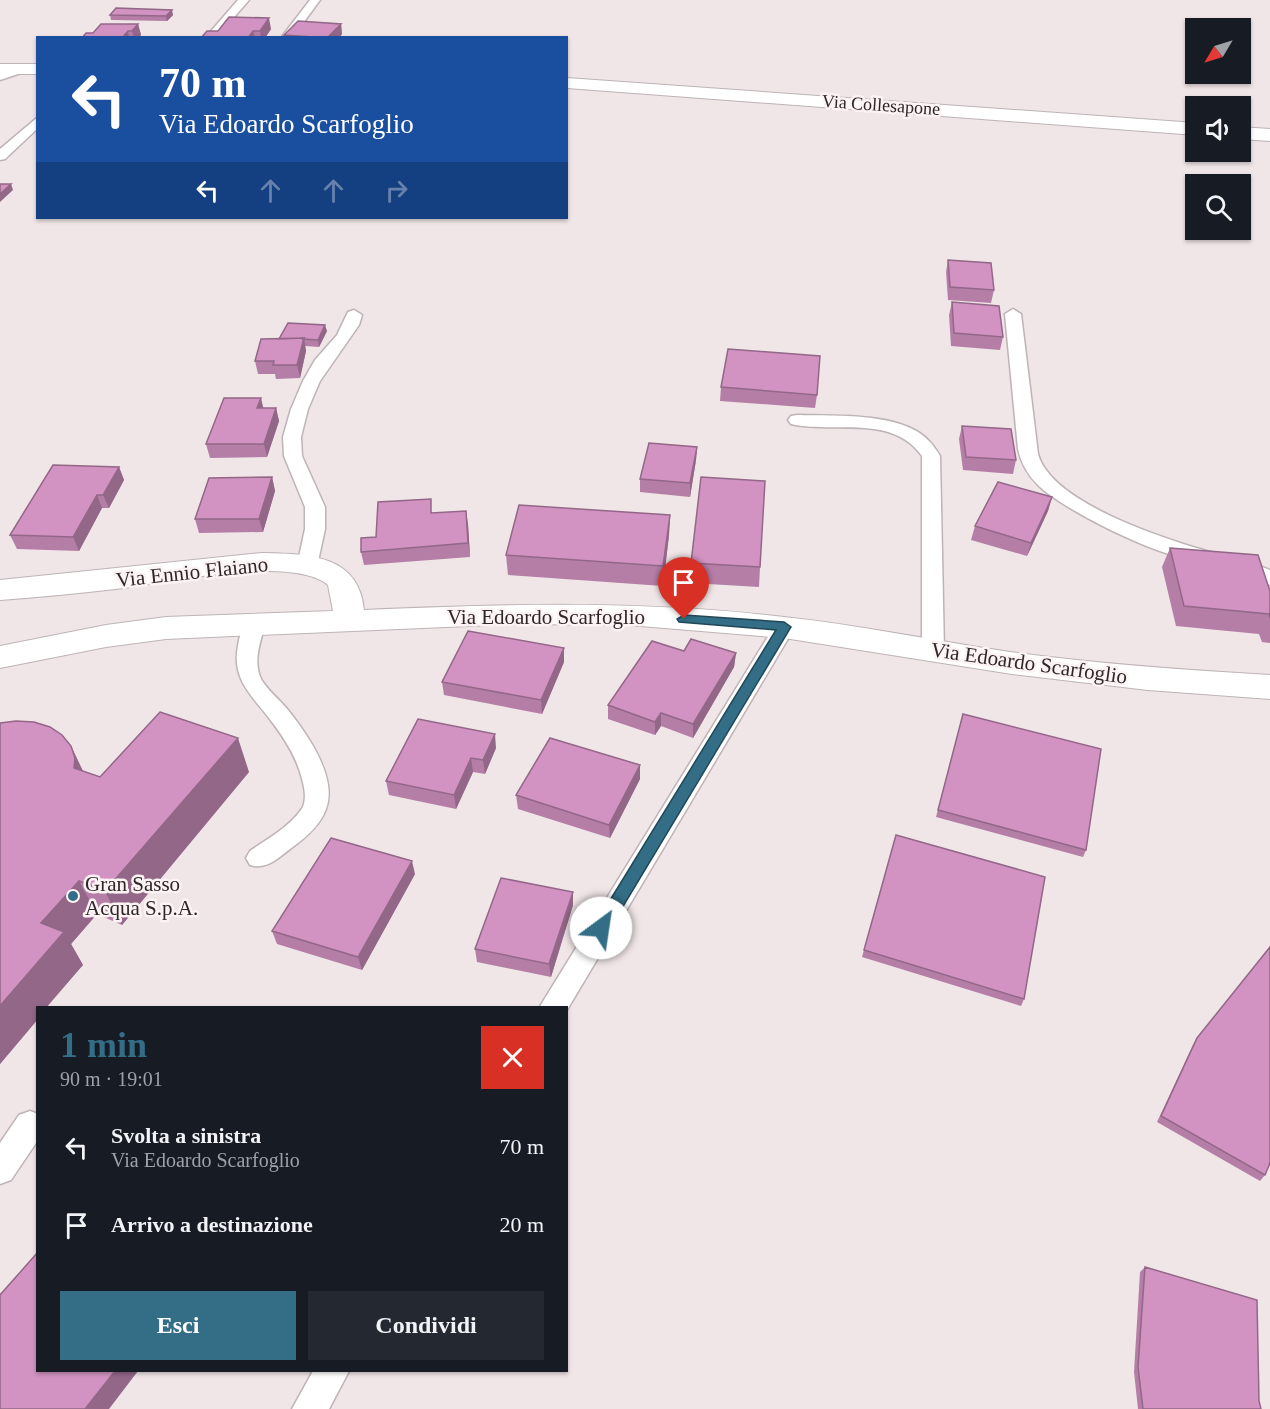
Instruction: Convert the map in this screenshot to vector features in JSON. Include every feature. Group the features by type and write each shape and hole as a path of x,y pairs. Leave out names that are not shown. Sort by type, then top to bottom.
{"street":[{"path":"0,69 30,69"},
{"name":"Via Collesapone","path":"568,83 695,90 1185,128"},
{"path":"1251,134 1270,135"},
{"name":"Via Ennio Flaiano","path":"0,590 246,564 280,563 307,566 333,574 343,584 348,603 349,620"},
{"name":"Via Edoardo Scarfoglio","path":"0,657 138,631 349,620 514,614 590,614 784,627 1012,663 1148,679 1270,687"}],"lane":[{"path":"212,36 244,0"},
{"path":"288,36 315,0"},
{"path":"0,76 30,69"},
{"path":"0,156 36,123"},
{"path":"1013,314 1029,454 1041,477 1066,499 1116,524 1190,553 1240,564 1270,578"},
{"path":"307,566 316,528 315,504 293,457 292,437 312,380 327,357 348,335 354,315"},
{"path":"797,420 892,428 915,436 928,449 931,456 933,651"},
{"path":"254,625 247,654 249,676 257,690 284,721 300,747 318,791 318,799 311,815 259,858"},
{"path":"554,1006 784,627"},
{"path":"0,1169 30,1125"},
{"path":"309,1409 331,1372"}],"building":[{"path":"116,8 172,10 166,16 110,15"},
{"path":"229,17 269,18 260,31 253,31 249,36 203,36 207,31 218,31"},
{"path":"298,21 341,24 329,36 284,35"},
{"path":"101,24 138,24 124,36 84,36 86,33 93,33"},
{"path":"0,184 11,184 0,194"},
{"path":"948,260 991,263 994,290 950,287"},
{"path":"952,302 999,306 1003,337 954,333"},
{"path":"288,323 325,325 318,340 279,339"},
{"path":"304,338 297,365 273,365 274,361 255,361 261,339"},
{"path":"728,349 820,356 817,395 721,387"},
{"path":"224,398 261,398 257,408 276,408 264,444 206,444"},
{"path":"962,426 1011,429 1016,460 966,457"},
{"path":"649,443 697,447 690,483 640,479"},
{"path":"53,465 119,467 103,495 97,495 73,537 10,535"},
{"path":"272,477 259,519 195,519 209,478"},
{"path":"701,477 765,481 760,567 691,563"},
{"path":"998,482 1052,497 1031,543 975,526"},
{"path":"431,499 431,513 466,511 468,543 361,552 361,538 376,537 378,502"},
{"path":"519,505 670,515 663,566 506,555"},
{"path":"1170,548 1258,555 1270,591 1270,618 1269,614 1184,606"},
{"path":"468,631 564,648 541,700 442,682"},
{"path":"691,639 736,653 693,724 661,713 655,722 608,705 652,641 684,651"},
{"name":"Gran Sasso Acqua S.p.A.","path":"160,712 238,738 105,891 79,881 41,923 64,932 0,1006 0,723 34,722 50,727 62,735 71,746 75,758 74,768 100,777"},
{"path":"963,714 1101,749 1086,850 938,810"},
{"path":"418,719 495,734 483,760 471,758 454,795 386,781"},
{"path":"550,738 640,765 609,825 516,795"},
{"path":"896,835 1045,877 1024,999 864,950"},
{"path":"331,838 412,861 358,957 272,931"},
{"path":"501,878 573,892 549,964 475,949"},
{"path":"1270,947 1270,1163 1265,1175 1161,1116 1197,1038"},
{"path":"36,1254 36,1372 114,1372 85,1409 0,1409 0,1295"},
{"path":"1145,1267 1257,1300 1261,1409 1143,1409 1138,1367"}],"place":[{"name":"Gran Sasso Acqua S.p.A.","path":"73,896"}],"route":[{"path":"601,928 784,627 684,619"}]}
